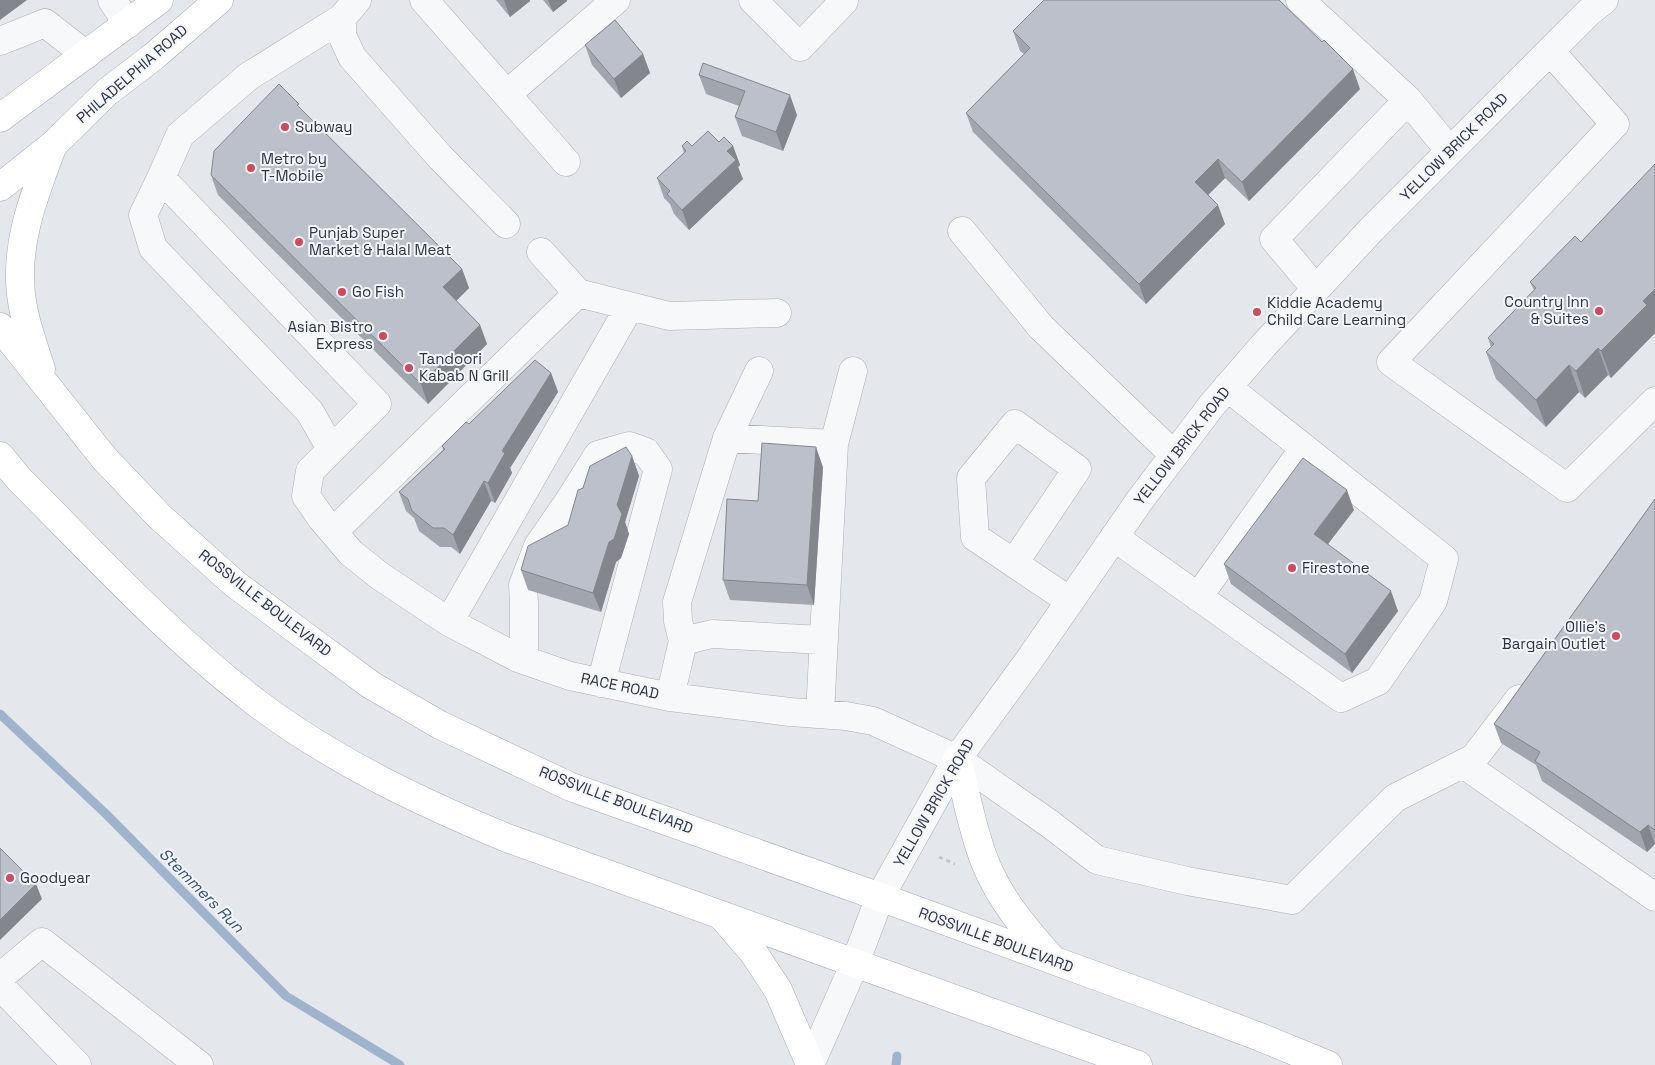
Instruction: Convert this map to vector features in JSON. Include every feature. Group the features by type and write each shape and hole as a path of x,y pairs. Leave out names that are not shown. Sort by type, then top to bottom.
{"main road":[{"path":"0,118 159,0"},
{"name":"PHILADELPHIA ROAD","path":"0,187 53,145 107,92 153,57 219,0"},
{"path":"0,95 20,89 75,62"},
{"path":"44,380 21,294 21,264 24,231 32,199 53,145"},
{"name":"ROSSVILLE BOULEVARD","path":"0,327 44,380 104,458 159,516 235,584 371,685 440,725 571,787 880,897 1260,1037 1328,1065"},
{"path":"0,456 9,474 164,624 204,660 259,704 324,748 384,783 447,813 507,838 1138,1065"},
{"path":"957,759 985,863 1002,896 1020,922 1055,962"},
{"path":"721,914 753,952 781,994 810,1065"}],"street":[{"path":"112,0 128,24"},
{"path":"424,0 566,162"},
{"path":"507,94 616,0"},
{"path":"753,0 800,47 844,2 842,0"},
{"path":"1300,0 1408,100 1450,151"},
{"name":"YELLOW BRICK ROAD","path":"810,1065 854,964 880,897 957,759 1174,455 1228,388 1371,230 1550,51 1604,0"},
{"path":"331,449 310,412 152,248 143,215 180,135 249,76 350,9"},
{"path":"350,9 342,35 352,57 440,156 506,224"},
{"path":"0,41 44,23 75,62"},
{"path":"1550,51 1615,124 1392,362 1567,488 1655,401"},
{"path":"1316,290 1274,240 1408,100"},
{"name":"RACE ROAD","path":"161,178 377,404 310,471 306,496 327,526 351,553 380,576 449,622 524,660 570,676 670,697 790,712 846,716 873,721 957,759 1050,824 1097,860 1187,882 1292,900 1395,798 1463,764"},
{"path":"962,230 1041,327 1174,455"},
{"path":"541,252 578,293 669,316 777,312"},
{"path":"327,526 578,293"},
{"path":"449,622 630,306"},
{"path":"670,697 683,641 678,621 677,602 727,438 759,372"},
{"path":"820,714 834,444 853,372"},
{"path":"1114,537 1341,698 1378,681 1433,601 1444,559 1228,388"},
{"path":"1014,563 1077,470 1015,424 971,478 975,537 1070,601"},
{"path":"727,438 834,444"},
{"path":"524,660 522,585 538,546 598,455 629,446 646,452 658,470 601,683"},
{"path":"1198,597 1304,448"},
{"path":"683,641 712,634 823,640"},
{"path":"1534,679 1474,758 1463,764 1655,896"},
{"path":"0,977 42,942 199,1065"},
{"path":"0,986 77,1065"}],"building":[{"path":"1044,0 1279,0 1353,69 1242,182 1218,159 1195,182 1218,205 1139,284 966,113 1030,48 1013,31"},
{"path":"615,20 643,54 614,79 585,45"},
{"path":"703,63 790,95 776,132 735,117 745,91 699,75"},
{"path":"279,84 299,104 297,105 462,269 443,287 480,325 421,384 211,175 214,151"},
{"path":"708,131 719,142 724,137 733,146 727,151 736,160 682,210 667,194 670,191 657,178 686,151 682,146 687,141 692,146"},
{"name":"Country Inn & Suites","path":"1655,164 1655,289 1643,301 1647,305 1601,351 1598,348 1576,371 1569,365 1536,400 1486,352 1494,344 1488,338 1536,288 1530,282 1575,236 1581,242"},
{"path":"535,360 551,373 502,451 505,453 488,483 484,481 453,535 444,528 433,528 412,511 408,499 399,492 445,449 442,446 466,422 469,424"},
{"path":"762,443 816,447 807,585 723,580 727,499 758,501"},
{"path":"626,447 632,456 617,505 622,514 614,539 609,542 593,593 521,570 528,546 568,525 578,490 583,488 590,466"},
{"name":"Firestone","path":"1303,458 1347,490 1314,534 1391,591 1345,654 1224,564"},
{"name":"Ollie's Bargain Outlet","path":"1655,499 1655,830 1648,825 1640,832 1535,761 1540,752 1494,724"},
{"path":"0,848 36,884 0,920"}],"waterway":[{"name":"Stemmers Run","path":"0,714 106,814 286,996 400,1065"},
{"path":"896,1065 897,1056"}],"place":[{"name":"Subway","path":"285,127"},
{"name":"Metro by T-Mobile","path":"251,168"},
{"name":"Punjab Super Market & Halal Meat","path":"299,242"},
{"name":"Go Fish","path":"342,292"},
{"name":"Country Inn & Suites","path":"1599,311"},
{"name":"Kiddie Academy Child Care Learning","path":"1257,312"},
{"name":"Asian Bistro Express","path":"383,336"},
{"name":"Tandoori Kabab N Grill","path":"409,368"},
{"name":"Firestone","path":"1292,568"},
{"name":"Ollie's Bargain Outlet","path":"1616,636"},
{"name":"Goodyear","path":"10,878"}]}
